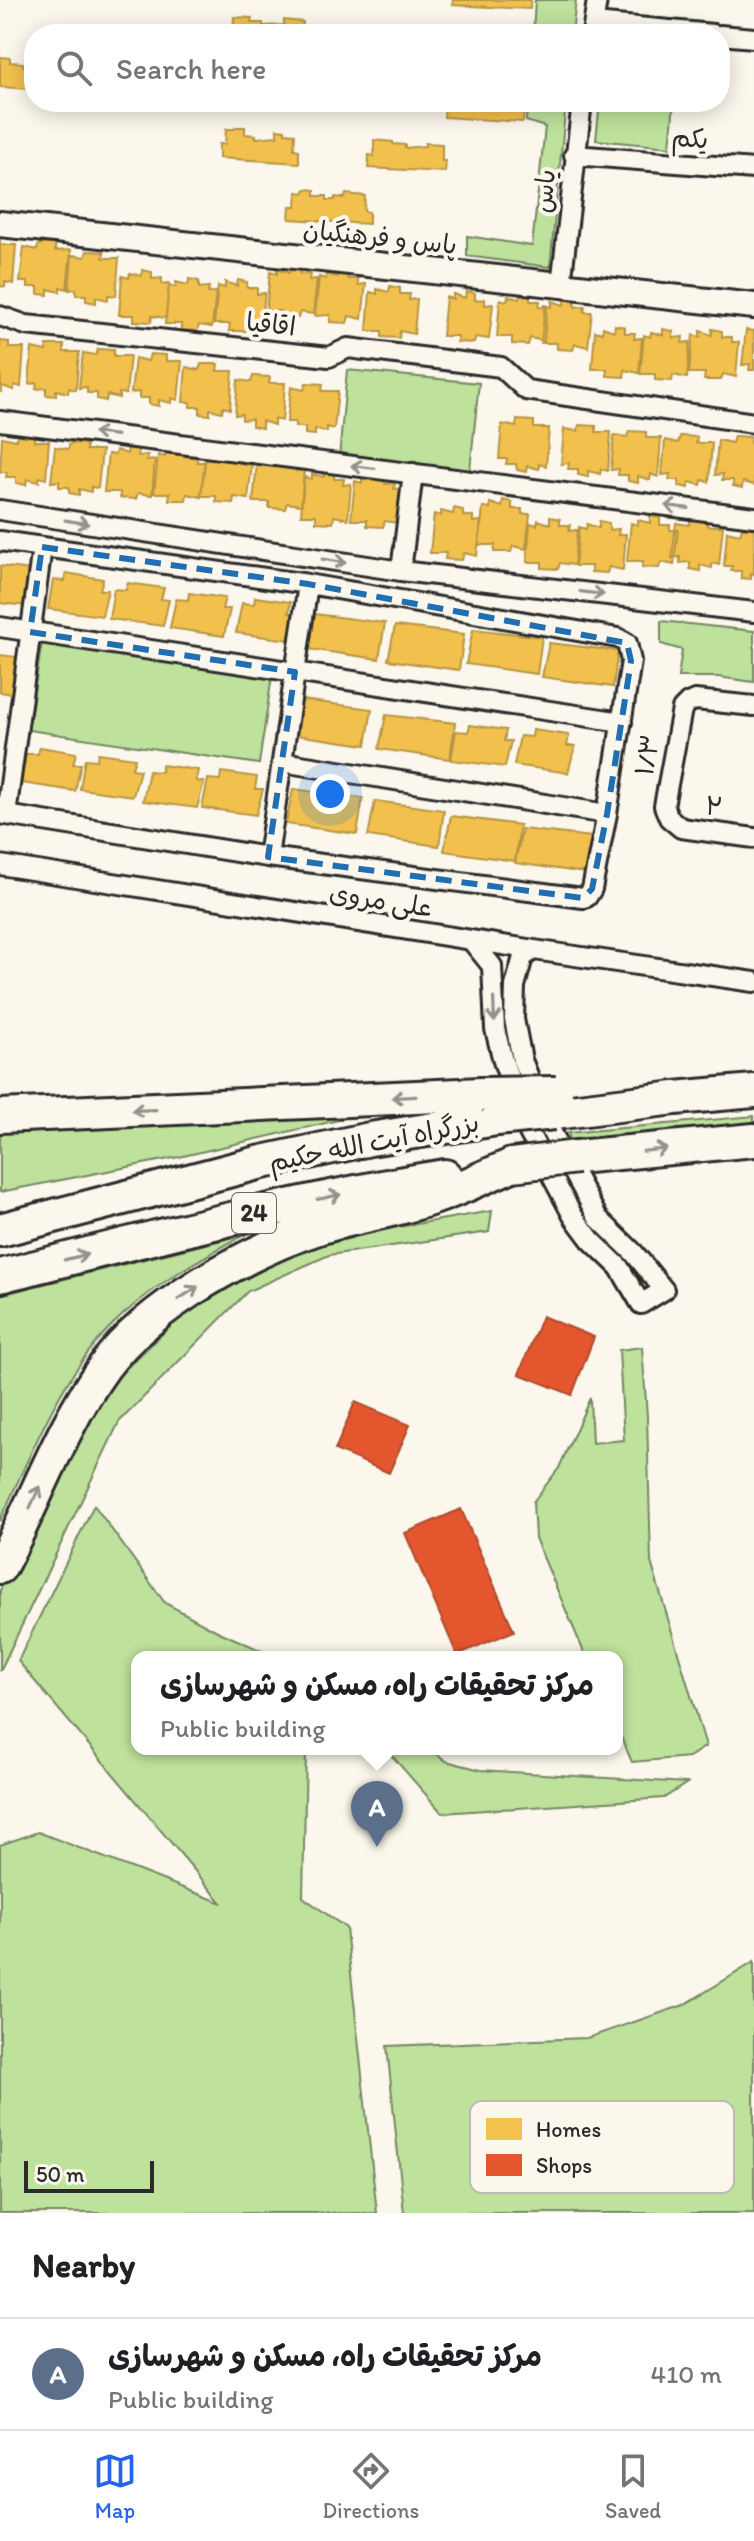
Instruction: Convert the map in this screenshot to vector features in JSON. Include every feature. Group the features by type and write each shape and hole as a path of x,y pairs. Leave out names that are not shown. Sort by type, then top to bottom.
{"highway":[{"name":"بزرگراه آیت الله حکیم","path":"0,1230 258,1163 370,1139 490,1106 675,1098 754,1091"},
{"path":"0,1116 490,1106"},
{"name":"بزرگراه آیت الله حکیم","path":"0,1276 355,1191 512,1165 754,1140"},
{"path":"0,1212 258,1163"},
{"path":"0,1567 82,1400 106,1365 153,1318 209,1279 281,1242 333,1224 433,1198 512,1165"}],"street":[{"path":"594,24 597,0"},
{"path":"730,36 754,38"},
{"name":"یاس","path":"561,285 580,112"},
{"name":"یکم","path":"574,155 754,169"},
{"name":"پاس و فرهنگیان","path":"0,224 754,306"},
{"name":"اقاقیا","path":"0,316 26,325 329,357 348,348 501,367 526,390 754,423"},
{"path":"0,421 754,517"},
{"path":"401,571 413,473"},
{"path":"0,510 401,571 754,612"},
{"path":"0,541 308,584 618,638 627,643 630,650 622,722 592,889 587,897 268,857 3,814 9,717 30,632 42,547"},
{"path":"268,857 308,584"},
{"path":"0,627 622,722"},
{"name":"۱/۳","path":"669,818 664,806 682,709 695,700 754,706"},
{"path":"282,762 607,814"},
{"name":"۲","path":"669,818 681,828 754,838"},
{"name":"علی مروی","path":"0,865 754,982"},
{"path":"471,940 492,966 495,1029 527,1129 573,1216 591,1240 619,1267 641,1304 664,1290 634,1253 598,1218 549,1127 522,1060 514,1019 515,986 523,957 534,950"},
{"path":"619,1267 634,1253"}],"highlighted area":[{"path":"42,547 308,584 627,643 631,661 607,814 592,889 583,898 268,857 295,672 30,632"}],"green space":[{"path":"535,0 576,0 573,24 534,24"},
{"path":"526,112 565,112 550,267 467,256 467,236 532,246 545,127 526,121"},
{"path":"599,112 673,112 670,147 596,140"},
{"path":"347,370 479,383 470,470 339,458"},
{"path":"661,621 754,631 754,682 718,677 678,677 682,650 661,644"},
{"path":"42,642 272,676 259,764 28,730"},
{"path":"287,1116 343,1119 179,1157 0,1192 0,1127"},
{"path":"754,1116 754,1126 572,1144 568,1133"},
{"path":"492,1211 489,1232 329,1255 248,1291 119,1422 0,1671 0,1590 20,1556 54,1476 110,1384 182,1315 254,1268 303,1247 358,1234"},
{"path":"246,1234 157,1288 124,1314 91,1349 60,1395 0,1521 0,1295"},
{"path":"642,1347 651,1562 706,1746 689,1757 632,1762 623,1742 623,1651 583,1651 535,1538 533,1502 559,1468 590,1398 592,1443 624,1440 619,1350"},
{"path":"94,1505 165,1603 262,1651 131,1651 131,1755 306,1755 303,1897 346,1928 377,2213 0,2213 0,1845 38,1832 222,1903 18,1661"},
{"path":"391,1755 438,1755 446,1761 481,1770 687,1783 664,1798 442,1813"},
{"path":"754,1962 754,2213 404,2213 387,2046 587,2038 684,2005"}],"building: Homes":[{"path":"453,0 531,0 530,9 452,5"},
{"path":"234,17 252,18 251,23 263,23 263,24 234,24"},
{"path":"284,20 303,22 284,24"},
{"path":"0,57 23,63 24,88 0,87"},
{"path":"444,112 524,112 523,122 444,117"},
{"path":"245,127 245,134 256,135 256,138 277,136 277,129 295,134 294,149 299,150 299,163 219,158 219,144 225,144 226,129"},
{"path":"374,140 405,145 405,148 425,146 425,143 442,144 445,172 368,168 369,155 374,156"},
{"path":"306,189 315,190 315,196 327,196 327,200 345,198 346,194 365,196 364,211 369,212 369,224 289,219 290,206 296,206 297,192 304,193"},
{"path":"39,244 55,244 55,251 71,250 67,289 60,287 60,292 48,289 48,295 38,294 38,287 28,287 28,282 20,282 24,247 37,250"},
{"path":"0,245 16,245 13,284 5,282 5,287 0,286"},
{"path":"87,251 104,252 103,258 119,258 116,296 108,295 108,300 96,297 96,303 86,301 86,295 76,295 76,289 69,290 72,255 85,257"},
{"path":"290,266 300,268 300,274 310,274 309,280 317,279 313,314 300,312 298,318 282,317 282,311 266,311 270,272 277,274 277,269 289,273"},
{"path":"142,270 152,272 152,279 162,278 162,284 169,283 166,318 152,316 151,322 134,321 134,315 119,315 122,276 129,278 130,273 142,276"},
{"path":"338,271 348,273 348,279 358,279 358,285 366,284 362,319 349,316 347,323 330,322 330,315 315,316 319,277 326,279 326,274 338,277"},
{"path":"189,279 199,281 199,288 209,287 208,293 216,292 212,327 199,325 197,331 181,330 181,324 165,324 169,285 176,287 176,282 188,285"},
{"path":"238,280 247,282 247,288 257,288 257,294 265,293 261,328 248,325 246,331 229,331 230,324 214,324 218,286 225,288 225,282 237,286"},
{"path":"390,286 400,288 400,294 410,294 409,300 417,299 414,334 400,331 399,338 382,337 382,331 367,331 370,292 377,294 377,289 389,292"},
{"path":"466,291 475,293 475,300 485,299 485,305 493,304 489,339 476,337 474,343 457,342 458,336 442,336 446,297 453,299 453,294 465,298"},
{"path":"520,293 530,295 530,301 540,301 539,307 547,306 544,341 530,338 528,345 512,344 512,337 497,337 500,299 507,301 508,296 520,299"},
{"path":"565,298 575,300 575,307 585,306 584,312 592,312 588,347 575,344 573,350 557,349 557,343 541,343 545,305 552,307 552,301 564,305"},
{"path":"615,325 625,327 625,333 635,333 634,339 642,338 639,373 625,370 624,377 607,376 607,369 592,369 595,331 602,333 603,327 614,331"},
{"path":"663,329 673,331 673,338 683,337 682,343 690,342 687,378 673,375 672,381 655,380 655,374 640,374 644,335 650,337 651,332 663,335"},
{"path":"712,329 722,331 722,337 732,337 732,342 739,342 736,377 723,374 721,380 704,380 705,373 689,373 693,335 700,337 700,331 712,335"},
{"path":"746,330 754,331 754,370 749,370 750,364 742,365"},
{"path":"0,341 9,342 9,348 24,348 21,387 14,385 14,390 2,386 1,393"},
{"path":"47,345 64,345 64,352 79,352 76,390 69,388 68,393 56,390 56,396 46,395 46,388 36,389 37,383 29,384 32,348 46,351"},
{"path":"98,349 114,350 114,356 130,356 126,394 119,393 119,398 107,395 106,401 97,399 97,393 87,393 87,387 79,388 83,353 96,355"},
{"path":"150,354 166,355 166,361 182,361 178,400 171,398 171,403 159,400 159,406 149,404 149,398 139,398 139,392 131,393 135,358 148,361"},
{"path":"201,364 218,364 217,371 233,371 230,409 223,407 222,412 210,409 210,415 200,414 200,407 190,407 190,402 183,402 186,367 199,370"},
{"path":"253,376 270,377 269,383 285,383 282,421 274,419 274,425 262,421 262,428 252,426 252,419 242,420 242,414 235,415 238,380 251,382"},
{"path":"306,383 323,384 322,391 338,391 334,429 327,427 327,432 315,429 315,435 305,434 305,427 295,427 295,422 287,422 291,387 304,390"},
{"path":"517,420 534,421 534,428 549,428 546,466 539,464 539,469 527,466 526,472 517,470 516,464 506,464 507,459 499,459 502,424 516,427"},
{"path":"579,425 596,426 596,432 611,432 608,471 601,469 600,474 588,471 588,477 578,475 578,469 568,469 569,463 561,464 564,429 578,431"},
{"path":"629,431 646,432 646,438 661,438 658,477 651,474 650,480 638,476 638,483 628,481 628,475 618,475 619,469 611,470 614,435 627,437"},
{"path":"18,434 34,434 34,441 49,441 46,479 39,477 39,482 27,479 26,485 16,483 16,477 6,477 7,472 0,472 2,437 16,440"},
{"path":"680,436 697,437 696,443 712,443 709,482 702,480 701,485 689,482 689,488 679,486 679,480 669,480 670,474 662,475 665,440 678,443"},
{"path":"734,436 750,437 750,443 754,443 754,485 743,482 742,488 733,486 733,480 722,480 723,474 715,475 718,440 732,443"},
{"path":"70,443 86,444 86,450 102,450 98,488 91,487 91,492 79,489 79,495 69,493 69,487 59,487 59,481 51,482 55,447 68,449"},
{"path":"128,447 138,449 138,456 148,455 147,461 155,460 152,495 138,493 136,499 120,498 120,492 104,492 108,454 115,455 116,450 127,454"},
{"path":"177,449 187,450 187,457 197,457 197,462 205,462 201,497 187,494 186,500 169,500 170,493 154,493 158,455 165,457 165,452 177,455"},
{"path":"212,454 244,459 244,465 252,464 248,499 234,497 233,503 216,502 216,496 201,496 205,457 212,459"},
{"path":"264,460 297,465 296,471 304,470 301,505 287,503 285,509 269,508 269,502 253,502 257,463 264,465"},
{"path":"324,471 334,473 334,479 344,479 343,485 351,484 348,519 334,516 333,523 316,522 316,515 301,515 304,477 312,479 312,474 324,477"},
{"path":"375,475 384,477 385,484 395,483 394,489 402,488 398,523 385,521 383,527 367,526 367,520 351,520 355,481 362,483 362,478 374,481"},
{"path":"503,500 512,502 512,509 522,509 522,514 530,514 526,549 513,546 511,552 494,552 495,545 479,545 483,507 490,509 490,503 502,507"},
{"path":"454,508 463,510 463,516 473,516 473,522 481,521 477,556 464,553 462,560 445,559 446,553 430,553 434,514 441,516 441,511 453,514"},
{"path":"650,516 660,518 660,525 670,525 670,530 678,530 674,565 661,562 659,568 642,567 643,561 627,561 631,523 638,525 638,520 650,523"},
{"path":"550,517 560,519 560,525 570,525 569,531 577,530 574,565 560,563 558,569 542,568 542,562 527,562 530,523 537,525 538,520 550,524"},
{"path":"691,519 707,520 707,526 723,526 719,565 712,563 712,568 700,565 700,571 690,569 690,562 680,563 680,557 672,558 676,523 689,525"},
{"path":"599,521 609,523 609,530 619,529 618,535 626,534 623,570 609,567 607,573 591,572 591,566 575,566 579,527 586,529 587,524 599,528"},
{"path":"742,528 754,528 754,574 751,573 751,579 741,578 741,571 731,571 732,566 724,566 727,531 740,534"},
{"path":"0,566 32,570 26,606 0,603"},
{"path":"66,573 103,579 100,590 108,590 102,616 48,609 53,580 65,581"},
{"path":"128,583 164,588 161,599 169,600 163,626 109,619 114,589 126,590"},
{"path":"189,593 225,598 222,609 230,609 224,636 170,628 176,599 188,600"},
{"path":"255,597 291,602 289,613 297,614 290,640 236,633 242,603 254,604"},
{"path":"315,614 385,623 379,659 308,649"},
{"path":"395,626 464,634 459,670 388,660"},
{"path":"473,629 542,637 537,674 466,664"},
{"path":"549,643 618,651 613,687 542,677"},
{"path":"0,655 17,657 12,694 0,692"},
{"path":"302,700 372,709 366,745 295,735"},
{"path":"386,715 455,723 450,759 379,749"},
{"path":"470,725 506,730 504,741 511,741 505,767 451,760 456,731 468,732"},
{"path":"533,730 569,735 567,746 575,746 568,773 514,765 520,736 532,737"},
{"path":"40,747 76,753 73,764 81,764 75,791 21,783 26,754 38,754"},
{"path":"98,753 135,758 132,769 140,770 133,796 80,789 85,759 97,760"},
{"path":"162,765 198,770 196,781 204,782 197,808 143,801 149,771 161,772"},
{"path":"221,772 257,777 255,789 263,789 256,815 202,808 208,779 220,780"},
{"path":"293,789 363,798 357,834 286,824"},
{"path":"375,801 444,810 439,846 368,836"},
{"path":"451,816 520,825 515,861 444,851"},
{"path":"522,829 591,837 586,873 515,863"}],"building: Shops":[{"path":"542,1316 594,1337 572,1395 519,1374"},
{"path":"355,1402 410,1425 389,1473 335,1450"},
{"path":"461,1509 514,1631 466,1651 455,1651 405,1533"}],"place":[{"name":"مرکز تحقیقات راه، مسکن و شهرسازی","path":"377,1847"}]}
